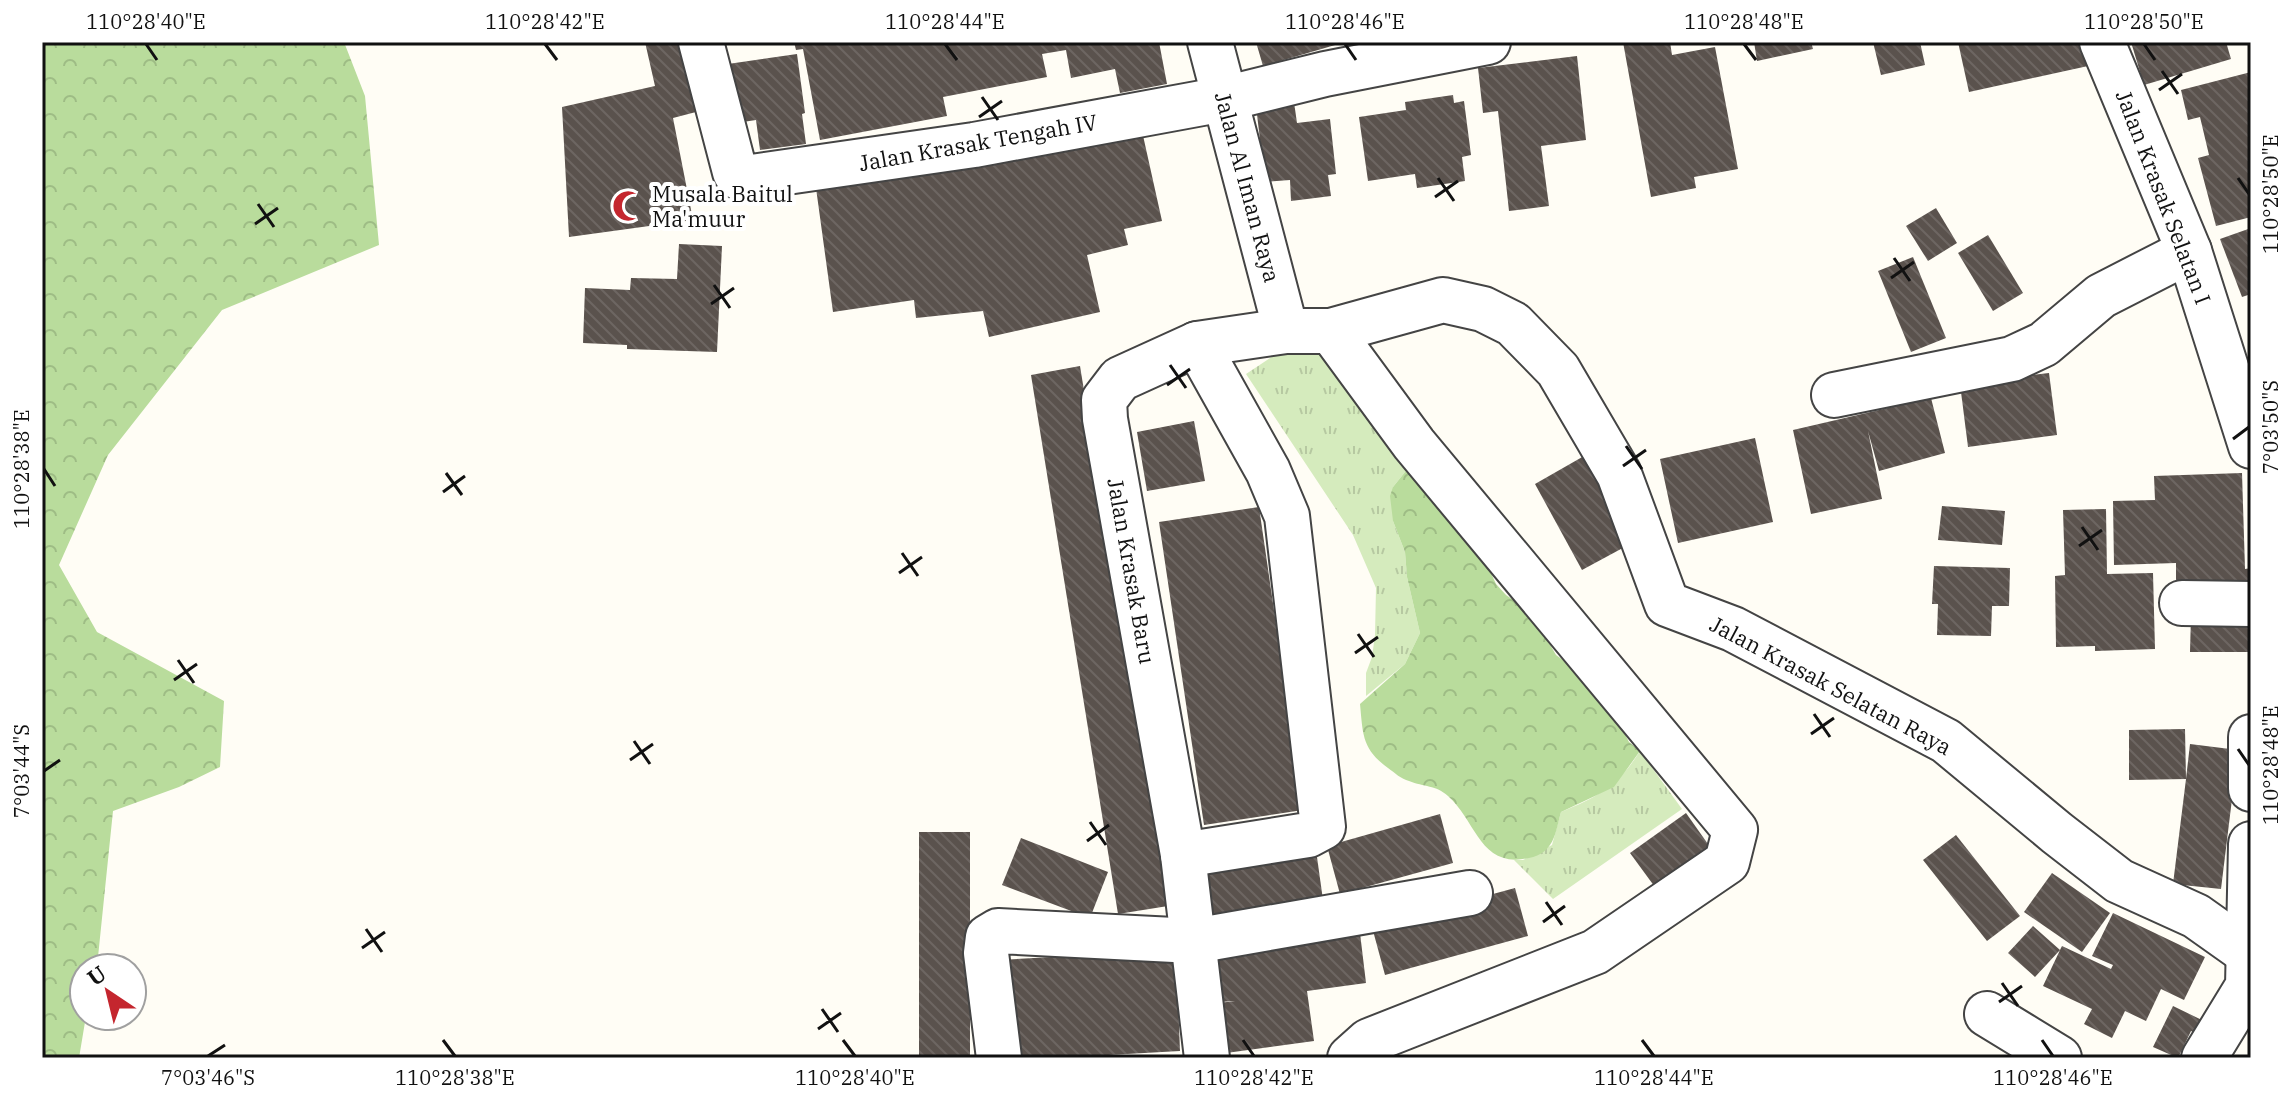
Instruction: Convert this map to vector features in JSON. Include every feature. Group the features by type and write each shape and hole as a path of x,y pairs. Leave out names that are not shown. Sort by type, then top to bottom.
{"street":[{"name":"Jalan Krasak Tengah IV","path":"701,42 735,172 738,177 759,178 974,145 1224,99 1325,74 1488,42"},
{"name":"Jalan Al Iman Raya","path":"1210,42 1286,331"},
{"name":"Jalan Krasak Selatan I","path":"2102,42 2189,251 2251,446"},
{"path":"1834,395 2012,359 2044,344 2101,296 2189,251"},
{"name":"Jalan Krasak Selatan Raya","path":"1286,331 1331,331 1443,300 1483,309 1513,324 1558,370 1619,474 1667,604 1733,629 1946,741 2119,881 2196,916 2249,955"},
{"name":"Jalan Krasak Baru","path":"1207,1058 1183,855 1104,400 1120,379 1197,344 1286,331"},
{"path":"1331,331 1414,444 1735,830 1727,862 1595,952 1369,1041 1350,1058"},
{"path":"1183,855 1308,835 1323,827 1287,516 1268,471 1197,344"},
{"path":"2182,603 2251,604"},
{"path":"2251,737 2251,789"},
{"path":"2204,1058 2248,986 2251,844"},
{"path":"999,1058 986,953 986,942 992,933 1194,941 1470,893"},
{"path":"1987,1014 2059,1058"}],"green space":[{"path":"42,42 344,42 365,96 379,245 222,310 108,455 59,565 97,632 224,701 220,767 179,787 113,811 99,952 68,952 68,1032 83,1032 79,1058 42,1058"},
{"path":"1306,338 1409,467 1393,487 1393,521 1405,552 1407,577 1420,633 1405,664 1366,696 1366,673 1375,635 1376,588 1353,535 1246,374 1294,342"},
{"path":"1409,467 1479,547 1496,584 1532,613 1556,655 1570,665 1614,713 1629,742 1640,751 1614,787 1561,812 1549,847 1529,858 1513,860 1489,850 1448,796 1398,776 1379,761 1365,740 1360,704 1405,664 1420,633 1407,577 1405,552 1393,521 1390,496 1393,487"},
{"path":"1640,751 1682,809 1553,899 1514,860 1523,860 1552,845 1561,812 1606,789 1624,773"}],"building":[{"path":"645,42 678,42 696,112 673,118 693,220 569,237 562,107 655,86"},
{"path":"794,42 1159,42 1167,84 1120,93 1115,69 1071,78 1066,50 1042,54 1047,77 943,97 947,116 820,140 803,49 796,50"},
{"path":"1256,42 1342,42 1342,43 1263,66"},
{"path":"1623,42 1670,42 1672,55 1715,47 1738,169 1694,177 1696,188 1651,197"},
{"path":"1754,42 1811,42 1813,49 1757,61"},
{"path":"1873,42 1920,42 1925,65 1881,75"},
{"path":"1958,42 2083,42 2088,66 1969,92"},
{"path":"2131,42 2226,42 2231,59 2144,85"},
{"path":"797,54 806,144 760,150 756,120 736,123 728,64"},
{"path":"1577,56 1586,140 1541,146 1549,206 1509,211 1498,111 1483,113 1478,68"},
{"path":"2251,72 2251,217 2216,226 2198,158 2209,155 2200,117 2188,120 2181,90"},
{"path":"1453,95 1454,103 1464,101 1471,155 1462,157 1465,181 1417,188 1415,174 1368,181 1359,117 1406,110 1405,102"},
{"path":"1294,102 1297,123 1330,119 1336,174 1328,175 1331,196 1291,201 1290,180 1265,182 1256,106"},
{"path":"1140,122 1162,221 1124,229 1128,245 1087,255 1100,312 989,337 983,311 916,318 914,300 833,312 816,188"},
{"path":"1936,208 1957,243 1928,261 1906,226"},
{"path":"2251,228 2251,294 2242,297 2220,239"},
{"path":"1988,235 2023,293 1993,311 1958,253"},
{"path":"679,244 722,246 717,352 627,349 627,345 583,343 585,288 630,290 631,278 677,279"},
{"path":"1913,257 1946,338 1911,352 1878,271"},
{"path":"1080,366 1168,906 1118,914 1031,375"},
{"path":"2049,373 2057,435 1968,447 1960,384"},
{"path":"1931,398 1945,453 1879,471 1868,431 1882,499 1811,514 1793,430"},
{"path":"1194,421 1205,481 1147,491 1137,432"},
{"path":"1755,438 1773,522 1678,543 1660,459"},
{"path":"1584,456 1632,543 1582,570 1535,484"},
{"path":"2242,473 2245,569 2251,568 2251,592 2176,594 2176,563 2114,565 2113,501 2155,500 2154,476"},
{"path":"1942,506 2005,511 2002,545 1938,540"},
{"path":"1259,507 1303,810 1204,825 1159,522"},
{"path":"2106,509 2107,574 2153,573 2155,649 2095,651 2095,646 2056,647 2055,576 2065,575 2063,510"},
{"path":"1934,566 2010,568 2009,606 1992,606 1991,636 1937,635 1938,604 1932,604"},
{"path":"2191,615 2251,615 2251,652 2190,652"},
{"path":"2185,729 2186,779 2129,780 2129,730"},
{"path":"2190,744 2238,750 2221,889 2173,884"},
{"path":"1686,813 1715,854 1660,894 1630,853"},
{"path":"1440,814 1453,863 1340,894 1327,846"},
{"path":"919,832 970,832 970,1058 919,1058"},
{"path":"1956,835 2020,916 1987,941 1923,860"},
{"path":"1021,838 1108,872 1090,918 1002,885"},
{"path":"1316,850 1323,900 1209,919 1201,869"},
{"path":"2052,873 2110,913 2082,952 2024,912"},
{"path":"1515,888 1528,936 1385,975 1372,927"},
{"path":"2113,913 2205,957 2184,1000 2161,989 2146,1021 2125,1011 2112,1038 2084,1024 2092,1009 2043,986 2062,946 2111,969 2113,965 2092,956"},
{"path":"2033,926 2060,950 2035,977 2008,953"},
{"path":"1360,933 1366,983 1307,991 1314,1041 1226,1053 1219,1003 1235,1001 1219,1002 1212,953"},
{"path":"1176,950 1180,1051 1005,1058 1000,960"},
{"path":"2173,1006 2206,1022 2200,1036 2191,1031 2178,1058 2153,1047"}],"place":[{"name":"Musala Baitul Ma'muur","path":"628,206"}]}
